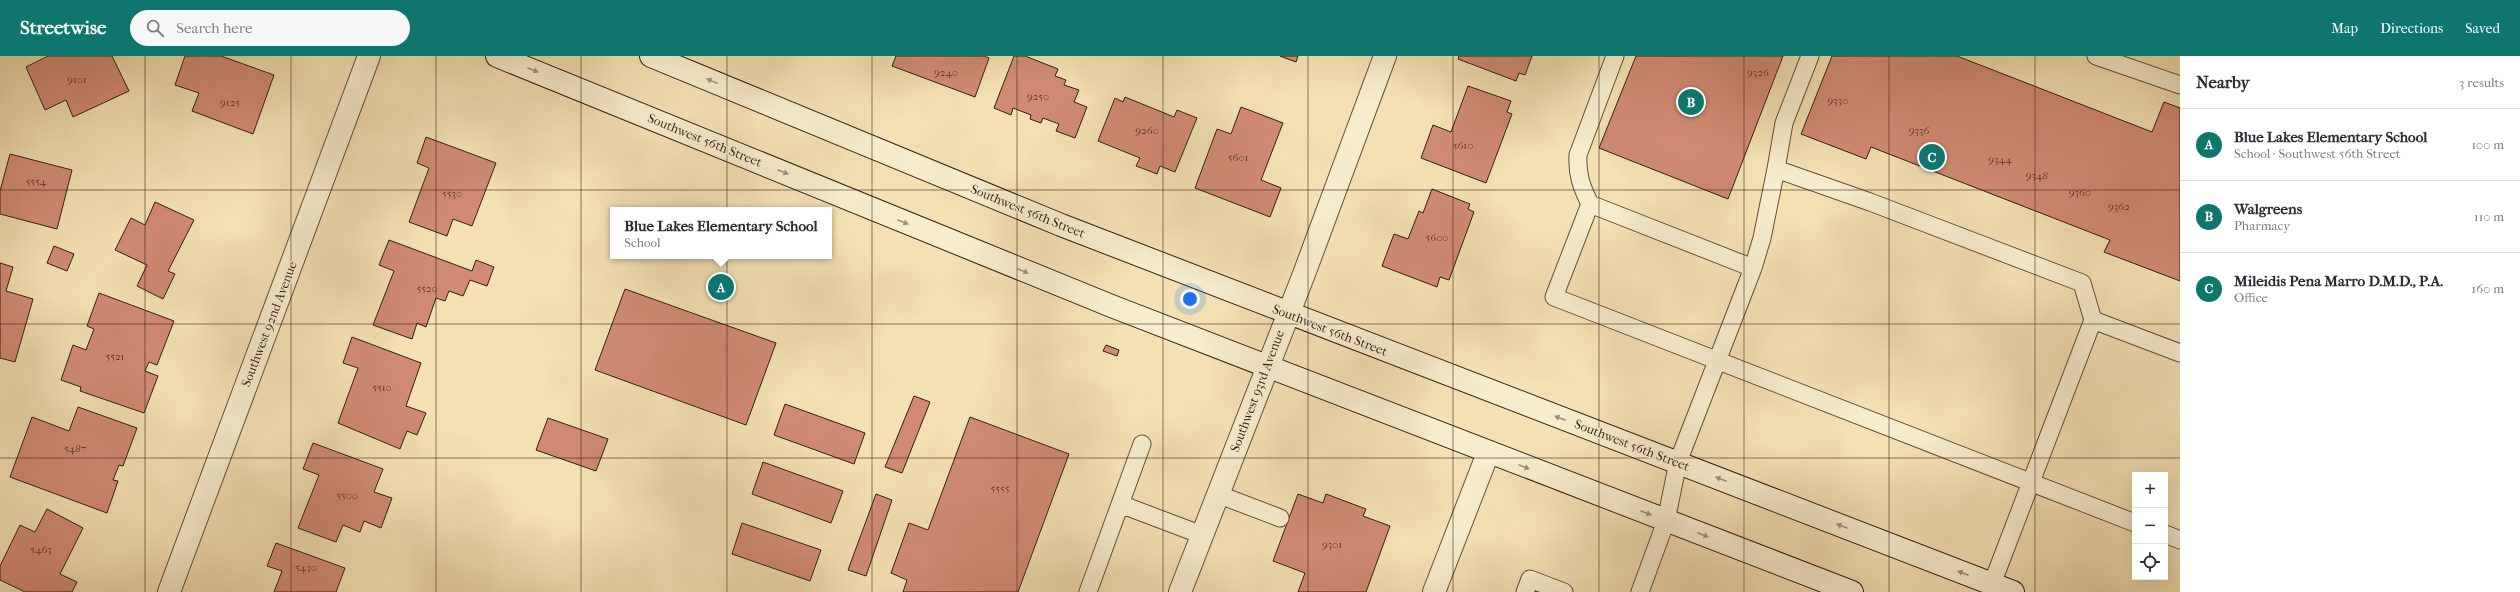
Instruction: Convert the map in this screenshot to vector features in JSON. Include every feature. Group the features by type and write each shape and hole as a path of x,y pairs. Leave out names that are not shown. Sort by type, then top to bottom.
{"main road":[{"name":"Southwest 92nd Avenue","path":"169,592 369,56"},
{"name":"Southwest 56th Street","path":"496,56 1114,308 1852,592"},
{"name":"Southwest 56th Street","path":"651,56 1061,225 2013,592"},
{"name":"Southwest 93rd Avenue","path":"1186,590 1202,535 1217,494 1386,56"},
{"path":"1434,592 1488,453"}],"lane":[{"path":"1615,56 1578,154 1577,171 1580,185 1590,204 1753,268"},
{"path":"1640,592 1666,521 1678,462 1753,268 1762,238 1784,123 1810,56"},
{"path":"2096,56 2180,85"},
{"path":"1776,169 1870,202 2082,283 2093,320 1992,584"},
{"path":"1590,204 1554,297 1717,362 2132,522"},
{"path":"2093,320 2180,353"},
{"path":"1088,592 1142,444"},
{"path":"1217,494 1280,518"},
{"path":"1120,504 1202,535"},
{"path":"2168,535 2180,540"},
{"path":"1525,592 1530,579 1564,592"}],"building":[{"path":"48,56 112,56 129,91 73,117 66,100 45,110 26,67"},
{"path":"185,56 221,56 274,75 253,134 192,111 199,93 175,85"},
{"path":"896,56 984,56 989,58 975,97 892,66"},
{"path":"1014,56 1025,56 1058,69 1055,76 1066,80 1064,85 1079,90 1074,102 1087,107 1075,138 1056,131 1059,124 1043,118 1041,123 1030,119 1031,115 1013,108 1011,115 994,108"},
{"path":"1280,56 1298,56 1296,62"},
{"path":"1459,56 1532,56 1525,75 1519,73 1516,81 1458,59"},
{"path":"1636,56 1783,56 1728,199 1599,148"},
{"path":"1832,56 1957,56 2152,132 2164,102 2180,108 2180,281 2104,252 2110,240 1871,147 1866,159 1801,134"},
{"path":"1468,86 1511,101 1507,112 1512,114 1486,183 1421,158 1433,125 1451,132"},
{"path":"1125,97 1174,117 1177,110 1197,118 1175,172 1160,166 1157,174 1136,166 1140,158 1098,141 1115,98 1123,102"},
{"path":"1241,107 1283,123 1261,180 1281,188 1270,217 1195,188 1217,129 1231,134"},
{"path":"426,137 496,163 472,226 453,219 447,236 409,222 429,168 417,163"},
{"path":"10,154 72,170 57,229 0,214 0,191"},
{"path":"1432,189 1470,204 1468,209 1474,212 1449,280 1440,277 1437,287 1382,266 1394,234 1408,239 1419,211 1423,213"},
{"path":"155,202 194,220 168,271 175,274 163,299 137,286 147,265 115,250 131,218 145,225"},
{"path":"389,240 472,271 476,260 494,267 487,286 470,280 463,296 449,291 445,301 436,298 426,327 417,323 412,339 373,325 394,271 379,265"},
{"path":"54,246 74,254 67,271 47,263"},
{"path":"0,263 13,267 6,291 33,299 15,362 0,358"},
{"path":"625,289 776,343 746,425 595,370"},
{"path":"99,293 174,321 157,365 149,362 145,371 158,376 144,413 80,391 81,387 61,380 73,345 86,350 94,329 87,326"},
{"path":"352,337 421,363 406,406 426,413 417,435 407,431 400,449 338,423 358,368 343,363"},
{"path":"1106,345 1119,350 1117,356 1103,351"},
{"path":"914,396 930,402 902,473 885,467"},
{"path":"785,404 865,433 854,464 774,435"},
{"path":"78,407 137,428 123,466 119,465 113,480 118,481 107,513 10,477 32,417 69,431"},
{"path":"970,417 1069,454 1018,592 903,592 907,580 891,573 909,523 928,530"},
{"path":"548,418 608,439 596,471 536,450"},
{"path":"313,443 383,469 374,492 392,498 381,528 364,521 360,532 343,525 336,542 298,528 319,475 303,469"},
{"path":"763,462 843,491 831,523 752,494"},
{"path":"876,494 892,500 866,576 848,570"},
{"path":"1298,494 1323,503 1326,494 1366,509 1363,516 1390,526 1366,592 1298,592 1305,573 1273,561"},
{"path":"47,509 83,528 60,574 77,582 72,592 25,592 0,580 0,566 20,525 35,532"},
{"path":"742,523 821,550 810,581 732,554"},
{"path":"276,543 345,568 336,592 274,592 282,571 267,566"}],"place":[{"name":"Walgreens","path":"1691,102"},
{"name":"Mileidis Pena Marro D.M.D., P.A.","path":"1932,157"},
{"name":"Blue Lakes Elementary School","path":"721,287"}]}
